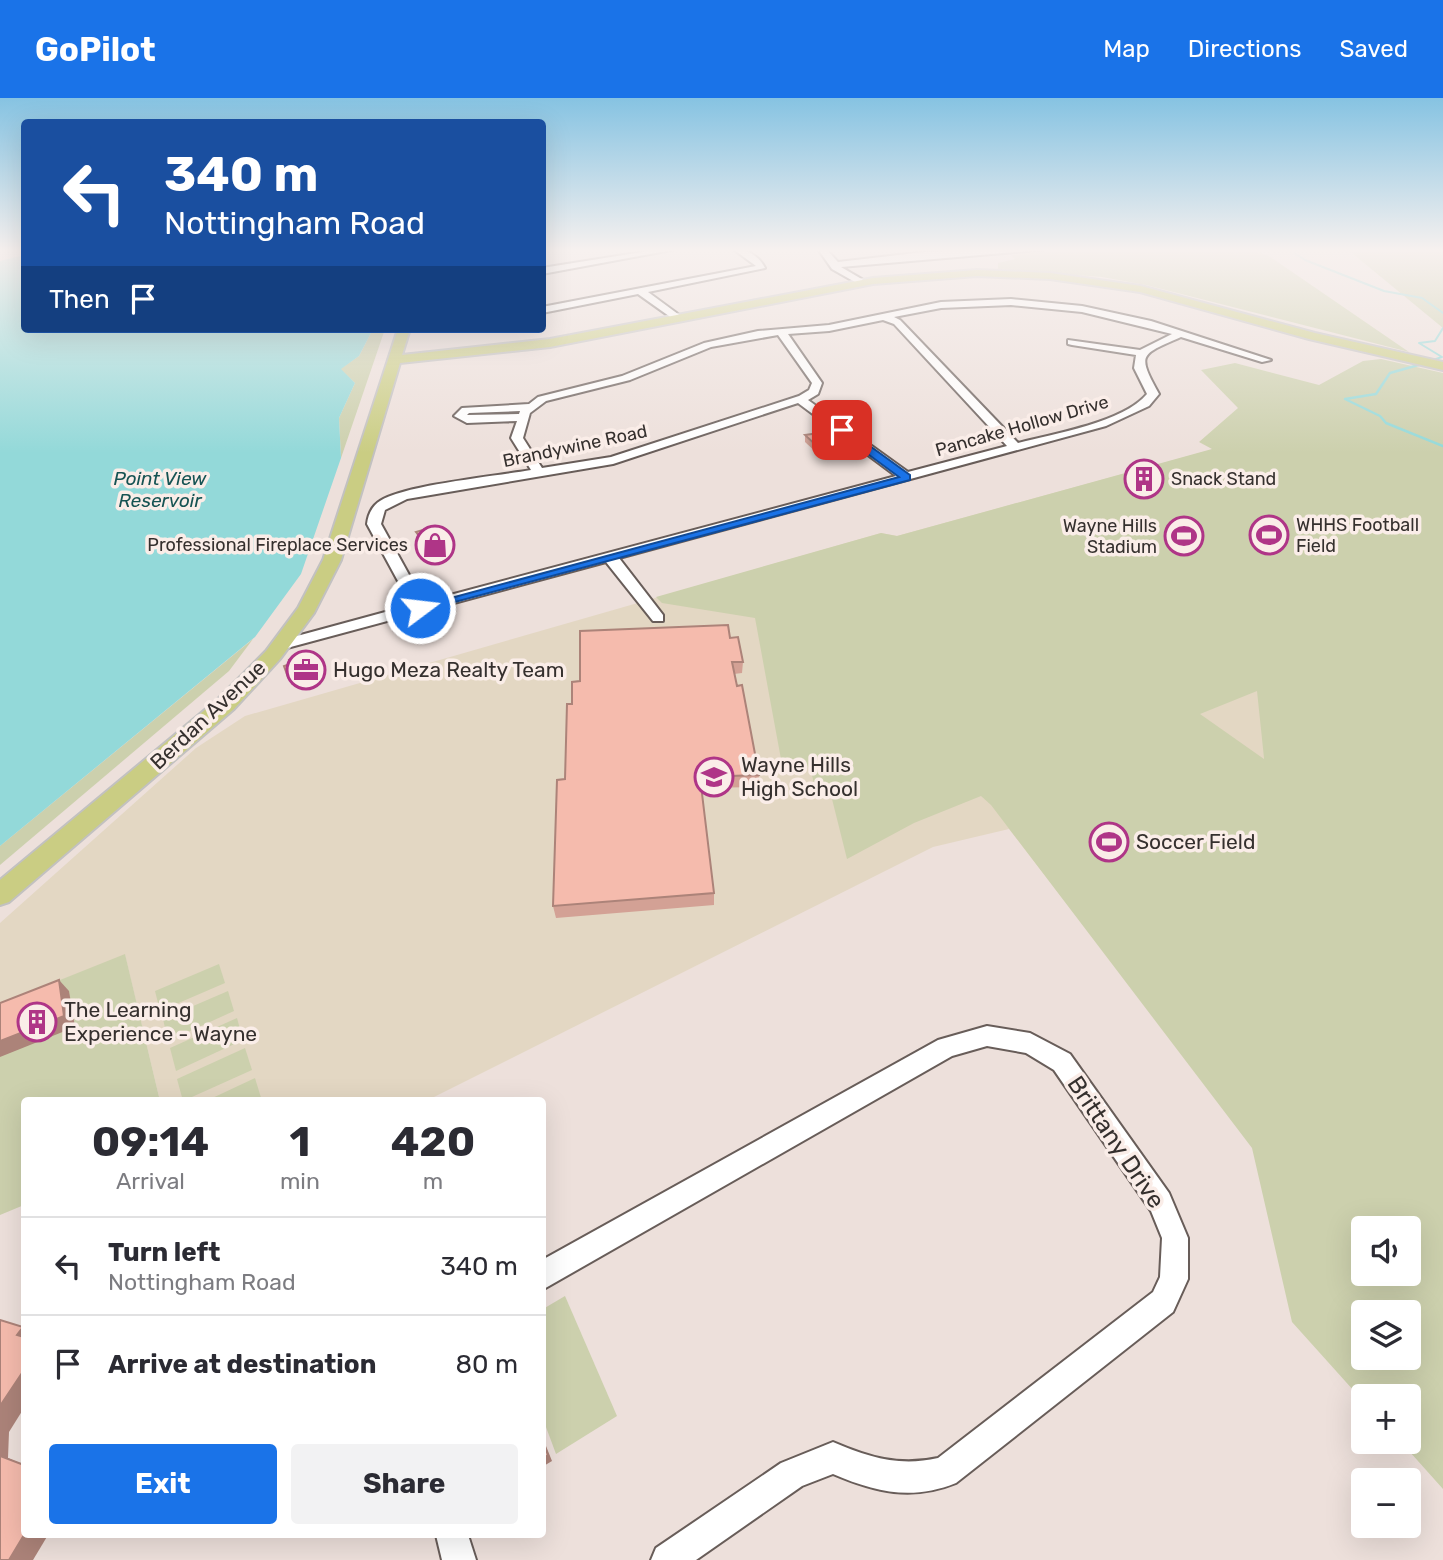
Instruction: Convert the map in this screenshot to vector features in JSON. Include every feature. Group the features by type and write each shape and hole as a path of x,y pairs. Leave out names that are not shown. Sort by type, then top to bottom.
{"main road":[{"path":"389,380 418,367 688,317"},
{"path":"1247,317 1313,336 1443,366"},
{"name":"Berdan Avenue","path":"0,895 226,704 281,645 307,609 327,573 403,333"},
{"path":"394,360 550,343"},
{"path":"394,360 497,354"}],"street":[{"path":"539,474 518,443 526,412 550,397 626,379 708,345 745,336 828,328 876,317"},
{"path":"884,317 897,322 1016,449"},
{"path":"1119,317 1181,333 1266,360"},
{"path":"781,332 817,383 814,392 799,399 907,478"},
{"path":"1072,342 1141,353 1181,333"},
{"name":"Pancake Hollow Drive","path":"281,645 1102,424 1149,402 1153,394 1139,368 1141,353"},
{"name":"Brandywine Road","path":"420,608 374,524 377,509 389,501 409,495 634,455 799,399"},
{"path":"610,557 658,618"},
{"name":"Brittany Drive","path":"546,1274 946,1047 987,1036 1030,1043 1062,1062 1160,1202 1175,1238 1174,1279 1163,1302 945,1472 916,1480 882,1478 833,1458 792,1474 668,1560"},
{"path":"453,1538 459,1560"}],"shaded area":[{"name":"Wayne Hills High School","path":"1269,434 1264,760 1095,940 1009,829 933,847 434,1097 159,1097 125,955 0,1004 0,923 196,748 245,716 881,533 897,536"}],"green space":[{"path":"1273,317 1358,317 1409,352"},
{"path":"1430,317 1443,317 1443,328"},
{"path":"371,333 384,333 341,458 339,418 355,383 340,369 359,356"},
{"path":"1381,359 1443,373 1443,1489 1412,1454 1421,1454 1421,1384 1351,1384 1351,1388 1292,1322 1252,1148 991,805 981,796 914,823 847,859 831,795 817,796 810,767 783,770 755,618 662,603 656,597 881,533 897,536 1212,449 1199,442 1238,408 1201,370 1235,363 1319,385 1363,361","holes":["1257,691 1264,759 1200,714"]},
{"path":"253,639 229,671 0,865 0,846"},
{"path":"125,954 159,1097 21,1097 21,1206 0,1215 0,1004"},
{"path":"219,964 225,983 160,1011 155,991"},
{"path":"228,991 234,1011 168,1041 163,1019"},
{"path":"237,1018 243,1040 176,1071 170,1048"},
{"path":"245,1048 252,1070 192,1097 182,1097 177,1079"},
{"path":"255,1078 261,1097 215,1097"},
{"path":"565,1296 617,1416 556,1454 546,1427 546,1307"}],"water":[{"name":"Point View Reservoir","path":"0,317 21,317 21,333 371,333 359,356 341,369 355,383 339,418 341,458 301,574 255,637 0,846"}],"building":[{"path":"819,433 833,445 819,448 805,435"},
{"path":"433,527 436,533 443,531 450,543 430,548 416,532"},
{"name":"Wayne Hills High School","path":"728,625 730,638 738,637 743,662 732,662 737,686 742,685 759,775 700,777 714,893 553,906 557,780 565,779 567,704 572,704 572,682 580,681 580,631"},
{"path":"305,656 310,671 288,677 284,666 290,664 289,660"},
{"path":"59,980 64,1016 0,1041 0,1003"},
{"path":"0,1320 21,1326 17,1335 21,1336 21,1374 0,1406"},
{"path":"0,1456 21,1464 22,1538 9,1560 0,1560"}],"waterway":[{"path":"1430,361 1442,357 1419,343 1435,341 1443,328"},
{"path":"1422,364 1390,373 1376,394 1345,399 1380,416 1386,423 1443,446"}],"place":[{"name":"Snack Stand","path":"1144,479"},
{"name":"WHHS Football Field","path":"1269,535"},
{"name":"Wayne Hills Stadium","path":"1184,536"},
{"name":"Professional Fireplace Services","path":"435,545"},
{"name":"Hugo Meza Realty Team","path":"306,670"},
{"name":"Wayne Hills High School","path":"714,777"},
{"name":"Soccer Field","path":"1109,842"},
{"name":"The Learning Experience - Wayne","path":"37,1022"}],"route":[{"path":"420,608 907,478 842,430"}]}
